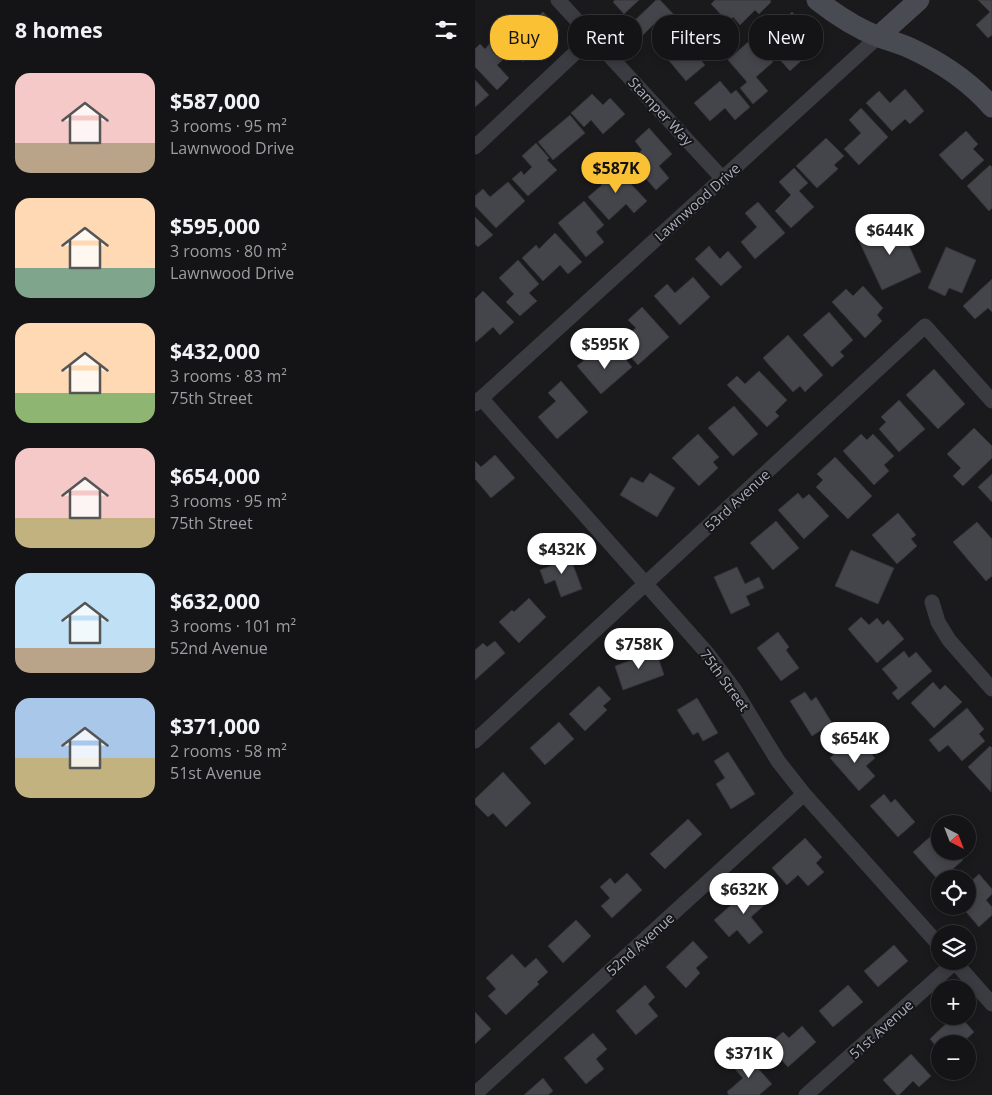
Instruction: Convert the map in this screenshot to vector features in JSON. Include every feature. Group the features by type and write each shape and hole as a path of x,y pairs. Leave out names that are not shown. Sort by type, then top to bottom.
{"street":[{"name":"Stamper Way","path":"558,0 572,15"},
{"path":"817,0 845,20 910,48 939,63 963,80 992,107"},
{"name":"Lawnwood Drive","path":"478,401 919,0"},
{"path":"475,147 568,60"},
{"name":"Stamper Way","path":"613,60 723,179"},
{"name":"53rd Avenue","path":"475,741 925,326 992,401"},
{"name":"75th Street","path":"478,401 707,654 734,689 778,761 804,794 931,936"},
{"path":"932,602 938,622 949,640 992,689"},
{"name":"52nd Avenue","path":"475,1094 804,794"},
{"name":"51st Avenue","path":"806,1095 945,970"},
{"path":"961,970 992,1004"}],"building":[{"path":"615,0 639,0 624,14 613,2"},
{"path":"656,0 660,0 674,15 652,15 652,26 643,35 642,15 640,15"},
{"path":"715,0 770,0 771,2 759,14 755,10 740,25 739,15 721,15 711,4"},
{"path":"978,0 992,0 992,35 988,38 976,25 990,12"},
{"path":"748,42 749,60 771,60 773,62 756,77 768,91 753,104 740,88 747,82 728,60 739,60 739,50"},
{"path":"490,43 490,60 503,60 497,65 509,78 497,90 475,67 475,49 480,44 485,49"},
{"path":"668,60 701,60 705,65 686,81"},
{"path":"780,60 802,60 790,71"},
{"path":"475,80 489,95 475,107"},
{"path":"720,81 731,94 736,90 750,107 735,120 725,108 710,121 694,103"},
{"path":"905,89 924,111 910,124 905,119 892,131 866,103 879,91 890,103"},
{"path":"592,94 603,105 610,98 625,114 603,134 591,120 584,127 571,113"},
{"path":"861,108 888,137 859,165 844,149 861,133 849,120"},
{"path":"570,115 585,133 553,160 538,142"},
{"path":"649,128 672,154 659,166 669,178 656,190 630,161 642,150 635,141"},
{"path":"966,131 978,144 973,149 984,160 962,180 939,155"},
{"path":"826,138 844,156 834,165 838,169 817,188 796,166"},
{"path":"536,143 549,158 547,160 557,170 528,196 512,179 521,171 524,175 532,167 522,156"},
{"path":"990,165 992,167 992,208 989,211 967,186"},
{"path":"614,166 647,201 634,213 626,204 609,220 588,197 602,185 598,181"},
{"path":"794,168 808,183 799,191 814,207 791,228 775,211 791,195 779,182"},
{"path":"508,182 525,201 496,228 475,206 475,196 483,189 490,197"},
{"path":"584,201 604,225 596,232 604,242 586,257 558,223"},
{"path":"758,202 785,233 755,259 741,242 757,227 745,213"},
{"path":"475,217 493,235 478,247 475,244"},
{"path":"898,222 921,272 882,290 859,241"},
{"path":"555,233 582,262 568,274 560,265 543,281 522,258 536,245 539,249"},
{"path":"709,246 720,259 728,251 742,267 721,286 695,259"},
{"path":"946,247 976,260 962,293 949,288 945,296 928,288"},
{"path":"518,260 539,284 529,293 537,301 520,316 506,302 514,294 499,278"},
{"path":"693,277 710,297 680,325 654,296 667,284 675,293"},
{"path":"992,279 992,312 988,308 975,319 963,306"},
{"path":"863,286 883,308 877,315 882,321 865,338 832,302 846,289 853,296"},
{"path":"483,291 514,322 500,335 493,327 476,342 475,299"},
{"path":"642,307 669,337 638,365 618,343 636,328 628,320"},
{"path":"829,312 853,340 840,352 844,356 832,367 803,335"},
{"path":"788,335 823,375 805,392 800,386 793,392 763,358"},
{"path":"616,348 632,367 601,394 577,366 592,354 599,362"},
{"path":"934,369 965,404 938,429 906,395"},
{"path":"759,371 787,400 775,412 779,416 767,427 727,385 737,376 745,384"},
{"path":"561,381 588,412 557,439 538,417 556,401 548,393"},
{"path":"899,400 925,429 899,452 879,429 886,422 881,417"},
{"path":"734,406 758,434 733,456 708,428"},
{"path":"974,428 992,446 992,458 963,486 953,476 961,468 947,454"},
{"path":"698,434 719,457 713,462 718,468 699,486 672,458"},
{"path":"861,434 867,440 873,434 894,456 884,465 889,471 874,485 843,451"},
{"path":"495,455 515,478 491,498 475,479 475,461 481,467"},
{"path":"835,457 872,496 848,519 816,487 823,480 817,474"},
{"path":"650,473 675,488 657,517 620,495 631,477 643,483"},
{"path":"992,474 992,502 978,487"},
{"path":"798,493 803,499 809,494 829,516 804,539 778,510"},
{"path":"898,513 916,535 911,539 917,546 897,564 872,535"},
{"path":"776,521 799,548 773,570 750,543"},
{"path":"977,522 992,539 992,576 986,581 953,542"},
{"path":"851,550 894,568 878,604 835,586"},
{"path":"568,551 582,589 561,597 555,580 545,584 540,570 555,564 552,557"},
{"path":"737,567 745,584 759,577 764,588 746,596 750,605 731,614 714,577"},
{"path":"529,598 546,617 519,643 499,622 512,610 514,612"},
{"path":"861,617 869,625 877,618 883,625 888,620 904,639 877,663 848,629"},
{"path":"778,632 789,647 786,650 799,668 781,681 757,648"},
{"path":"495,641 505,653 475,680 475,650 483,643 487,647"},
{"path":"656,651 664,675 623,690 615,666"},
{"path":"904,651 909,658 916,652 932,671 898,700 892,693 898,688 882,669"},
{"path":"933,682 940,690 945,685 962,702 934,728 911,703"},
{"path":"599,686 611,699 603,706 607,710 585,731 569,714"},
{"path":"805,692 811,701 816,697 832,723 812,736 790,701"},
{"path":"697,698 718,733 703,741 698,732 693,735 677,710"},
{"path":"967,708 984,729 979,734 985,741 962,761 948,745 939,752 929,740"},
{"path":"559,722 574,739 545,765 530,748"},
{"path":"849,741 854,747 861,741 875,758 866,766 875,776 859,791 830,758"},
{"path":"990,746 992,748 991,792 968,767"},
{"path":"728,752 755,794 731,809 716,784 725,778 714,761"},
{"path":"503,772 531,803 506,827 493,813 488,817 475,804 475,799"},
{"path":"884,794 891,803 895,799 915,822 898,837 870,806"},
{"path":"688,819 702,834 665,869 650,854"},
{"path":"931,836 931,860 963,860 952,870 931,870 931,872 913,852"},
{"path":"805,838 822,857 816,863 824,872 808,886 798,875 787,885 772,868"},
{"path":"627,873 642,890 612,918 601,906 610,898 600,887 610,878 615,884"},
{"path":"979,874 992,889 992,894 986,900 992,907 992,915 979,927 969,915 976,915 976,877"},
{"path":"755,884 769,901 751,917 763,932 749,944 737,930 729,937 714,920"},
{"path":"576,920 591,936 563,963 548,946"},
{"path":"693,941 708,957 696,968 700,973 686,988 666,967"},
{"path":"894,945 908,961 878,987 864,971"},
{"path":"512,954 525,968 536,958 548,972 537,982 539,984 506,1015 488,996 496,989 486,978"},
{"path":"645,985 655,997 648,1004 658,1016 636,1035 616,1011"},
{"path":"848,985 863,1002 833,1027 819,1011"},
{"path":"475,1012 491,1029 475,1044"},
{"path":"945,1025 968,1025 974,1032 971,1035 934,1035"},
{"path":"802,1026 816,1042 788,1067 768,1045 783,1032 789,1038"},
{"path":"593,1033 607,1049 596,1059 604,1069 586,1084 564,1058"},
{"path":"911,1054 931,1076 919,1087 913,1081 899,1095 883,1080"},
{"path":"746,1055 772,1084 759,1095 729,1095 727,1092 743,1078 733,1067"},
{"path":"543,1078 553,1091 548,1095 524,1095"}]}
